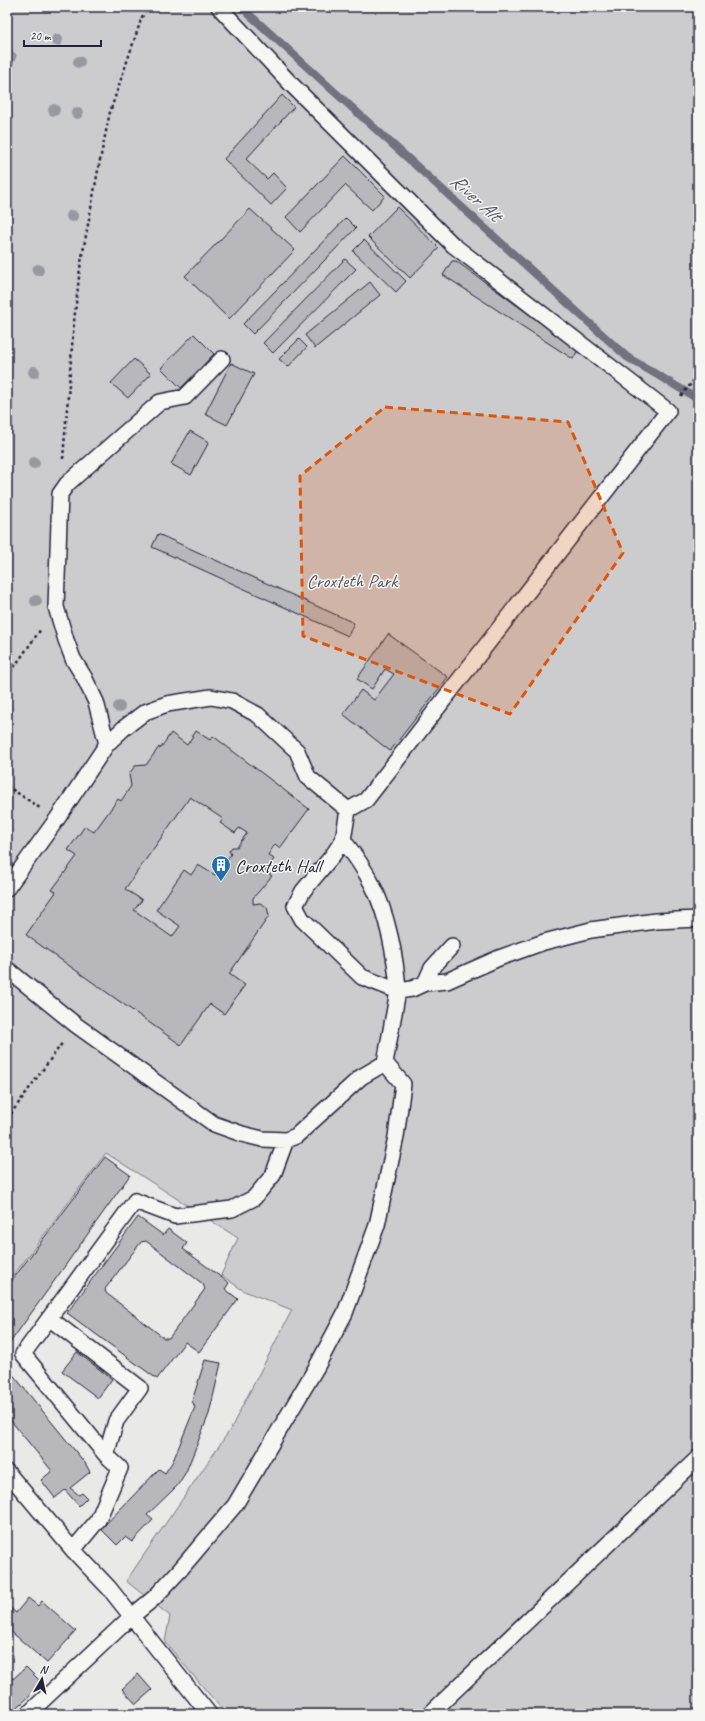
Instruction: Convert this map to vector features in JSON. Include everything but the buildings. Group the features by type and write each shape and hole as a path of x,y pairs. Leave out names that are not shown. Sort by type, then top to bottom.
{"lane":[{"path":"219,7 290,83 453,245 668,411 366,800 348,810"},
{"path":"106,744 96,702 84,677 73,659 56,607 60,494 67,484 160,402 185,397 222,359"},
{"path":"7,888 57,820 106,744 145,712 167,704 211,697 232,701 258,715 297,751 308,777 348,810"},
{"path":"348,810 343,840 333,855 303,891 295,906 302,919 362,977 398,991 412,989 425,984 448,981 499,958 544,942 591,930 656,921 698,919"},
{"path":"7,969 76,1024 214,1124 262,1139 286,1140 296,1136 361,1077 385,1063 398,991 397,976 383,914 372,884 356,856 343,840"},
{"path":"425,984 432,968 452,946"},
{"path":"28,1714 132,1616 154,1598 235,1505 316,1368 345,1312 377,1225 396,1137 403,1084 385,1063"},
{"path":"73,1550 98,1520 120,1468 106,1455 23,1354 135,1201 175,1216 232,1209 254,1198 273,1175 286,1140"},
{"path":"49,1318 140,1388 116,1421 106,1455"},
{"path":"430,1714 698,1458"},
{"path":"7,1472 73,1550 109,1588 209,1714"}],"path":[{"path":"60,494 74,322 80,268 110,112 142,17 149,7"},
{"path":"679,398 698,375"},
{"path":"7,677 56,607"},
{"path":"7,786 57,820"},
{"path":"7,1119 76,1024"}],"highlighted area":[{"path":"385,407 568,422 623,553 510,714 303,636 300,476"}],"green space":[{"name":"Croxteth Park","path":"7,7 698,7 698,1714 226,1714 165,1642 170,1616 126,1581 230,1430 292,1310 244,1291 221,1275 238,1238 106,1153 7,1284"}],"shaded area":[{"path":"7,46 16,55 7,79"}],"waterway":[{"name":"River Alt","path":"241,7 627,357 698,399"}],"place":[{"name":"Croxteth Hall","path":"221,882"}]}
